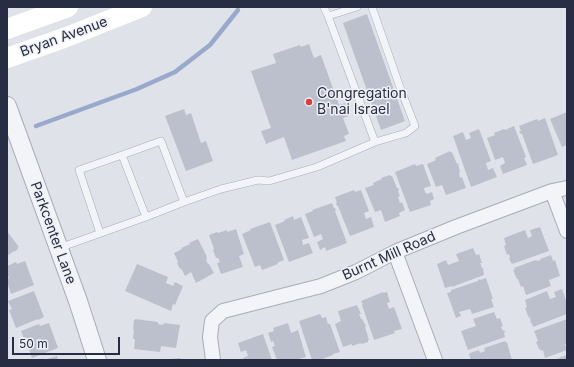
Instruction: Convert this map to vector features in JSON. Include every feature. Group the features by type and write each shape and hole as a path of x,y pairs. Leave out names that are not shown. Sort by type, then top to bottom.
{"main road":[{"name":"Bryan Avenue","path":"7,29 68,7"},
{"name":"Bryan Avenue","path":"7,58 64,38 142,7"}],"street":[{"name":"Parkcenter Lane","path":"7,106 78,301 97,360"},
{"name":"Burnt Mill Road","path":"213,360 210,337 212,321 223,311 321,286 356,272 395,252 456,227 552,191 567,188"},
{"path":"552,191 567,231"},
{"path":"395,252 435,360"}],"lane":[{"path":"324,7 375,142"},
{"path":"328,16 356,7"},
{"path":"59,248 221,189 258,180 269,182 317,167 375,142 406,133 415,126 372,7"},
{"path":"100,233 79,170 161,141 184,202"},
{"path":"122,155 146,217"}],"building":[{"path":"367,14 405,121 381,130 343,23"},
{"path":"309,44 314,58 321,55 339,105 345,103 349,116 343,118 349,134 344,136 346,141 292,160 284,137 266,144 261,131 271,128 251,71 276,63 273,54 300,45 301,47"},
{"path":"184,109 186,115 191,113 201,143 206,141 213,161 186,171 165,116"},
{"path":"567,112 567,145 562,147 550,119"},
{"path":"545,118 558,155 533,164 522,134 519,131 521,131 519,126 537,119 538,121"},
{"path":"514,126 526,157 524,158 527,165 503,174 500,166 505,163 503,157 495,160 487,138 495,135 494,133"},
{"path":"479,129 491,161 486,163 488,170 493,168 497,177 471,187 453,136 463,132 466,140 471,138 469,133"},
{"path":"450,151 451,153 452,152 457,164 458,163 460,178 462,177 466,188 446,195 442,185 436,187 427,164 436,160 435,158"},
{"path":"415,164 416,166 423,164 431,186 424,188 425,192 427,194 432,192 434,199 430,201 431,205 410,212 395,172"},
{"path":"390,175 392,176 399,190 400,196 398,197 405,210 399,213 400,216 385,222 381,210 375,212 365,188 374,185 373,183 382,179 381,178"},
{"path":"354,190 355,192 361,190 369,211 364,213 366,219 371,217 374,227 350,236 337,206 335,197"},
{"path":"332,203 336,210 335,211 347,243 326,251 325,247 320,250 317,242 323,239 321,234 314,237 305,214"},
{"path":"293,216 294,220 301,217 309,238 302,240 303,245 309,243 313,253 289,262 275,225"},
{"path":"270,222 284,260 262,270 260,265 255,267 242,234 251,230 250,229"},
{"path":"540,227 549,251 512,264 509,259 509,254 507,255 504,246 506,245 504,238 525,230 528,238 532,236 530,230"},
{"path":"236,229 244,254 239,256 243,267 221,274 217,263 220,262 218,258 216,258 209,235"},
{"path":"7,231 19,247 7,256"},
{"path":"198,239 207,257 206,260 214,273 196,283 191,272 185,276 177,263 178,262 174,253"},
{"path":"473,248 476,255 479,254 484,275 452,287 445,288 437,264 446,260 448,265 459,261 456,254"},
{"path":"551,255 553,261 555,260 560,276 549,280 551,286 526,295 523,286 521,287 513,270 515,270 514,268 536,260 541,260 540,259"},
{"path":"25,261 34,285 11,294 7,282 7,279 9,278 8,276 7,277 7,266 16,262 17,264"},
{"path":"137,264 168,277 166,283 173,286 175,282 183,286 175,305 173,304 171,311 125,291"},
{"path":"486,278 494,307 472,314 470,309 459,312 461,316 456,318 447,293 451,292 451,290"},
{"path":"562,289 567,303 567,314 533,327 525,308 527,307 525,300 547,291 550,299 556,297 554,292"},
{"path":"34,291 44,317 16,328 9,310 12,309 8,301"},
{"path":"383,292 387,292 390,302 387,303 389,309 394,307 402,329 374,340 361,301"},
{"path":"357,305 361,314 359,314 361,319 366,326 369,340 368,342 361,344 352,346 352,344 343,347 335,324 341,321 338,311"},
{"path":"494,312 497,319 500,318 503,326 501,327 505,332 505,337 468,350 461,331 476,326 473,319"},
{"path":"320,314 322,318 326,317 328,324 330,324 340,352 320,360 312,360 299,321"},
{"path":"135,319 158,322 158,324 163,325 164,323 180,325 176,348 161,346 160,352 134,349 135,339 133,339 133,330"},
{"path":"567,319 567,344 565,344 567,350 545,358 543,350 541,351 539,349 536,342 538,341 534,331"},
{"path":"49,323 58,348 32,358 21,331 39,324 40,326"},
{"path":"288,323 291,333 298,330 306,357 299,360 277,360 272,347 275,346 273,341 271,342 268,333 274,331 273,328"},
{"path":"263,334 272,360 243,360 243,358 248,356 246,350 241,352 238,343"},
{"path":"505,341 506,343 507,342 512,360 471,360 470,353 479,350 480,353 485,351 484,348"},
{"path":"567,355 567,360 553,360"},
{"path":"57,356 58,360 43,360"},
{"path":"180,358 181,360 170,360 170,359"}],"waterway":[{"path":"36,126 137,89 175,72 210,45 238,10"}],"place":[{"name":"Congregation B'nai Israel","path":"309,102"}]}
